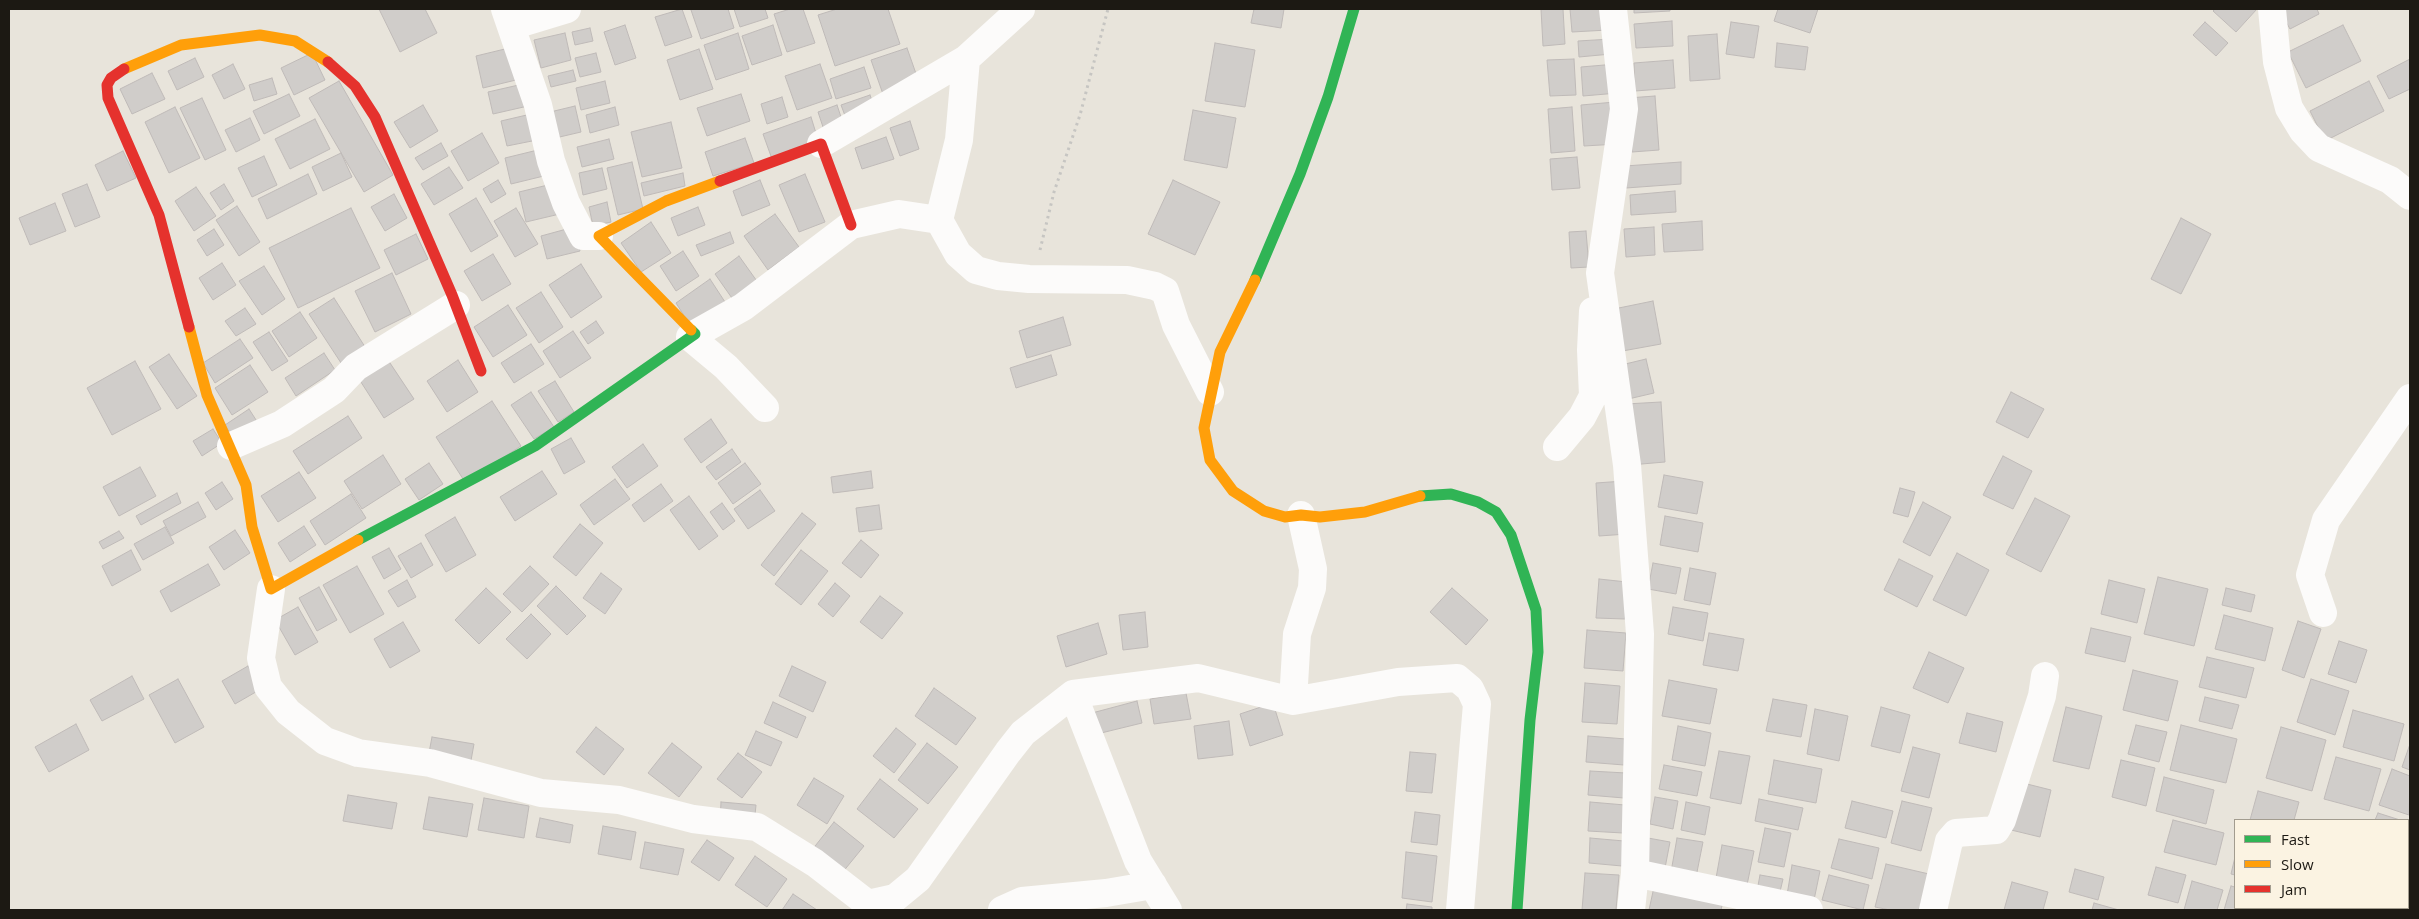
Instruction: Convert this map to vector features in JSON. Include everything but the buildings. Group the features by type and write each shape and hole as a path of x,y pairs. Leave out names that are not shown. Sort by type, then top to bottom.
{"main road":[{"path":"1354,9 1328,97 1300,174 1267,255 1220,352 1210,392 1204,428 1210,460 1233,491 1264,511 1285,517 1301,515 1320,517 1365,512 1424,494 1451,494 1478,502 1496,512 1511,535 1536,610 1538,652 1530,720 1517,910"},
{"path":"481,371 456,304 375,118 355,86 337,68 295,41 260,35 181,45 116,73 107,85 108,98 159,215 207,395 231,446 246,486 252,527 271,589 403,515 457,489 535,446 693,335 599,236 666,200 820,144 851,225"}],"street":[{"path":"567,9 508,18 538,105 551,161 566,203 584,236 599,236"},
{"path":"820,144 966,59 1021,9"},
{"path":"1557,448 1582,417 1593,396 1593,293 1600,273 1624,109 1613,9"},
{"path":"2272,9 2276,62 2288,108 2303,131 2320,148 2390,180 2410,196"},
{"path":"966,59 959,140 939,220 958,254 976,270 998,276 1029,279 1127,280 1155,286 1165,291 1176,324 1210,392"},
{"path":"764,408 693,335 743,307 851,225 899,214 939,220"},
{"path":"1600,273 1627,465 1640,634 1635,873 1631,910"},
{"path":"231,446 282,424 334,390 356,367 456,304"},
{"path":"2323,613 2310,575 2326,520 2410,398"},
{"path":"1293,702 1297,634 1306,609 1312,578 1312,569 1301,515"},
{"path":"271,589 261,658 268,687 288,712 325,741 358,753 430,763 541,793 619,800 692,819 757,827 815,864 868,904 895,898 918,879 1023,733 1073,694 1198,678 1293,702 1398,682 1457,678 1470,689 1477,704 1460,910"},
{"path":"1933,910 1949,841 1956,834 1996,830 2002,820 2042,696 2045,676"},
{"path":"1073,694 1138,861 1168,910"},
{"path":"1635,873 1809,910"},
{"path":"1002,910 1022,901 1106,893 1153,885"}],"path":[{"path":"1029,279 1040,249 1054,192 1080,115 1108,9"}],"traffic: fast":[{"path":"1255,280 1300,174 1328,97 1354,9"},
{"path":"358,540 535,446 695,334 691,330"},
{"path":"1420,496 1451,494 1478,502 1496,512 1511,535 1536,610 1538,652 1530,720 1517,910"}],"traffic: slow":[{"path":"124,69 181,45 260,35 295,41 328,62"},
{"path":"691,330 599,236 666,201 720,181"},
{"path":"1255,280 1220,352 1204,428 1210,460 1233,491 1264,511 1285,517 1301,515 1320,517 1365,512 1420,496"},
{"path":"189,327 207,395 246,485 252,527 271,589 358,540"}],"traffic: jam":[{"path":"328,62 355,86 375,117 452,295 481,371"},
{"path":"124,69 111,78 107,85 108,98 159,215 189,327"},
{"path":"720,181 821,144 851,225"}]}
